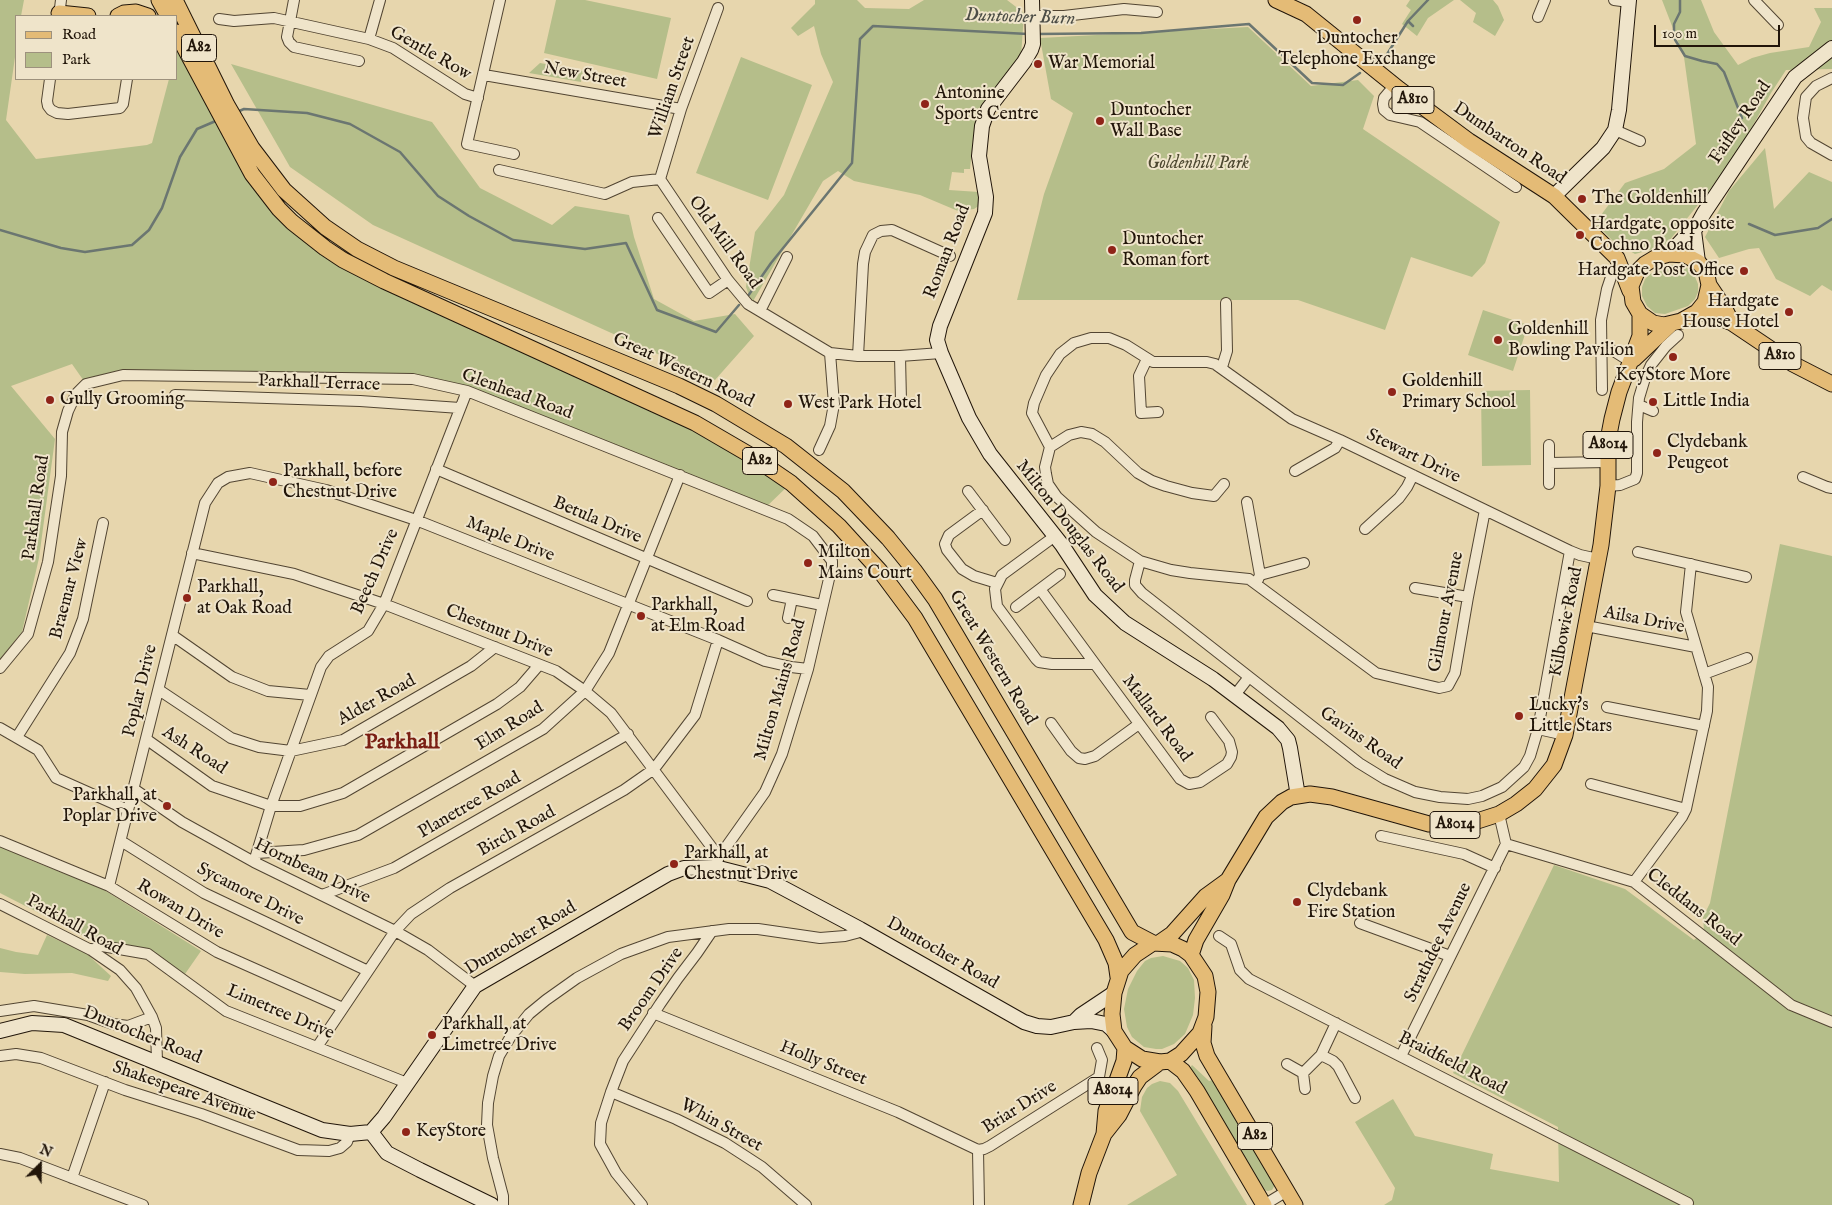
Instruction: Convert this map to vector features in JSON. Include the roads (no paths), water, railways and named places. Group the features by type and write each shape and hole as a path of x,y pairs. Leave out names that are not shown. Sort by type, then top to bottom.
{"main road":[{"name":"A82","path":"159,0 167,15"},
{"name":"Great Western Road","path":"175,0 218,98 234,129 252,174 279,209 309,236 342,260 384,282 694,423 750,455 791,483 839,526 880,571 915,618 1106,940 1116,962 1118,977"},
{"name":"Dumbarton Road","path":"1276,0 1306,14 1469,141 1554,196 1617,258"},
{"path":"60,10 83,15"},
{"path":"125,10 145,15"},
{"name":"Great Western Road","path":"178,37 218,98"},
{"name":"Great Western Road","path":"234,129 284,190 311,216 357,248 394,268 679,386 716,404 786,446 843,492 888,538 935,599 1132,932 1156,943"},
{"path":"1630,291 1634,277 1640,268 1656,258 1669,254 1685,255 1698,262"},
{"name":"A810","path":"1617,258 1640,268"},
{"name":"A810","path":"1617,258 1633,302 1640,314"},
{"name":"A810","path":"1698,262 1706,271 1710,284 1732,323"},
{"path":"1640,314 1653,323 1674,330 1681,321 1697,312 1704,302 1710,284"},
{"name":"A810","path":"1697,312 1710,314 1732,323 1786,360 1832,384"},
{"name":"Kilbowie Road","path":"1191,955 1196,940 1222,895 1228,880 1266,817 1282,802 1310,794 1332,797 1429,824 1452,826 1468,824 1499,814 1516,804 1543,780 1554,765 1565,735 1598,559 1608,486 1608,440 1612,419 1619,392 1632,362 1640,336 1640,314"},
{"name":"Kilbowie Road","path":"1632,362 1674,330"},
{"name":"Kilbowie Road","path":"1156,943 1172,934 1206,896 1228,880"},
{"name":"A82","path":"1264,1205 1184,1072 1165,1062 1142,1059 1125,1048 1114,1031 1112,1014 1118,977 1125,965 1135,955 1156,943 1177,946 1191,955 1201,968 1208,983 1203,1043 1207,1056 1295,1205"},
{"name":"A82","path":"1165,1062 1188,1048 1204,1025"},
{"name":"A8014","path":"1081,1205 1104,1134 1106,1111 1124,1061 1125,1048"},
{"name":"A8014","path":"1104,1134 1119,1116 1140,1077 1165,1062"}],"street":[{"path":"294,0 289,20 288,36 289,42 294,47 359,61"},
{"path":"369,39 380,0"},
{"path":"500,0 484,75 466,144 514,154"},
{"name":"Roman Road","path":"940,353 937,340 940,326 986,214 986,197 979,156 982,126 988,109 1029,55 1033,44 1032,0"},
{"path":"1538,17 1545,0"},
{"path":"1554,196 1602,148 1615,130 1619,110 1629,1 1614,0"},
{"path":"1754,0 1778,25"},
{"name":"William Street","path":"660,179 681,109 718,8"},
{"path":"1032,20 1124,9 1157,12"},
{"name":"Gentle Row","path":"219,19 234,21 274,18 369,39 393,48 465,94 478,98"},
{"name":"Faifley Road","path":"1669,254 1694,230 1795,77 1832,48"},
{"name":"New Street","path":"484,75 681,109"},
{"path":"1832,78 1816,86 1806,97 1803,118 1806,137 1825,152 1832,155"},
{"path":"50,80 48,106 57,113 68,114 120,108 123,104 127,80"},
{"path":"1395,85 1384,98 1384,110 1390,114 1420,122 1516,187"},
{"path":"1615,130 1640,141"},
{"path":"499,170 605,194 632,182 660,179"},
{"name":"Old Mill Road","path":"660,179 728,280 748,304 830,353 858,356 900,356 940,353"},
{"path":"658,218 708,293 728,280"},
{"path":"858,356 863,264 865,252 873,235 881,231 892,230 950,256"},
{"path":"1694,230 1698,262"},
{"path":"760,311 787,258"},
{"path":"1602,390 1600,348 1602,320 1611,277"},
{"path":"1222,367 1227,350 1226,303"},
{"path":"1608,486 1620,486 1635,479 1637,473 1639,405 1645,378 1651,365 1666,346 1674,330"},
{"name":"Stewart Drive","path":"1050,447 1034,419 1032,408 1046,376 1060,354 1074,343 1100,337 1118,341 1147,359 1162,363 1207,362 1222,367 1292,419 1340,440 1570,551 1598,559"},
{"path":"1600,348 1612,350 1632,362"},
{"path":"819,450 830,426 834,404 830,353"},
{"name":"Milton Douglas Road","path":"940,353 953,385 982,442 1010,482 1055,536 1091,590 1115,615 1139,633 1195,667 1278,728 1288,740 1298,796"},
{"path":"900,356 901,401"},
{"path":"1147,359 1139,376 1141,413 1158,412"},
{"name":"Glenhead Road","path":"123,375 413,380 467,391 788,519 813,536 832,561 832,566"},
{"name":"Parkhall Road","path":"0,668 28,634 48,562 61,476 62,432 68,411 76,394 86,384 123,375"},
{"name":"Beech Drive","path":"255,858 271,806 321,666 329,656 368,631 384,604 467,391"},
{"name":"Parkhall Terrace","path":"176,395 360,401 460,408"},
{"path":"1639,405 1653,411"},
{"path":"1050,447 1069,435 1081,432 1092,434 1105,442 1138,473 1152,481 1192,493 1214,496 1224,484"},
{"path":"1295,471 1335,448 1340,440"},
{"path":"1549,446 1549,484"},
{"name":"Gilmour Avenue","path":"1050,447 1045,467 1048,484 1057,497 1096,532 1140,561 1190,573 1245,577 1260,583 1376,673 1439,688 1448,686 1453,678 1485,510"},
{"path":"1550,462 1608,462"},
{"name":"Betula Drive","path":"436,469 646,560 747,601"},
{"name":"Maple Drive","path":"205,503 218,483 228,477 250,473 326,490 416,520 718,640 765,661 808,669"},
{"name":"Elm Road","path":"255,858 304,850 358,835 543,729 585,691 609,652 680,475"},
{"path":"1364,529 1399,498 1413,475"},
{"path":"1803,477 1832,488"},
{"path":"968,491 1005,540"},
{"path":"1247,502 1260,583 1304,563"},
{"name":"Poplar Drive","path":"109,886 205,503"},
{"path":"983,510 949,534 946,544 947,550 962,569 974,576 997,583"},
{"name":"Braemar View","path":"17,737 70,653 83,618 103,523"},
{"path":"1055,536 1002,575 995,589 997,606 1036,659 1045,663 1095,664"},
{"name":"Gavins Road","path":"1140,561 1134,580 1138,589 1371,771 1403,788 1427,795 1468,798 1482,796 1502,787 1524,767 1535,744 1570,551"},
{"path":"1638,552 1746,577"},
{"name":"Chestnut Drive","path":"192,553 294,574 384,604 556,671 585,691 611,713 654,769 717,862"},
{"path":"1634,882 1686,809 1707,711 1708,687 1686,612 1691,564"},
{"name":"Milton Mains Road","path":"717,862 765,792 782,754 808,669 832,566"},
{"path":"1016,607 1060,574"},
{"path":"1415,588 1468,597"},
{"name":"Mallard Road","path":"1040,589 1183,782 1194,784 1200,782 1227,764 1232,752 1229,741 1211,717"},
{"path":"773,595 822,605"},
{"path":"788,618 792,599"},
{"name":"Ailsa Drive","path":"1586,626 1696,647"},
{"path":"172,635 232,677 268,691 310,695"},
{"name":"Birch Road","path":"317,1047 395,931 411,914 450,888 624,790 654,769 695,715 718,640"},
{"name":"Alder Road","path":"159,690 231,738 259,747 291,751 343,740 471,666 495,647"},
{"path":"1704,674 1747,658"},
{"name":"Ash Road","path":"146,739 212,786 271,806 300,806 343,793 497,704 520,687 539,665"},
{"path":"1235,695 1249,677"},
{"path":"1607,707 1704,726"},
{"path":"1051,723 1071,751 1079,758 1085,759 1095,756 1139,724"},
{"path":"0,728 38,750 56,778 128,810"},
{"path":"1538,729 1565,735"},
{"name":"Planetree Road","path":"322,895 394,868 628,734"},
{"path":"1591,784 1686,809"},
{"name":"Hornbeam Drive","path":"134,789 182,822 255,858 428,950 475,986"},
{"path":"1499,814 1506,844"},
{"path":"1381,836 1464,854 1495,868"},
{"name":"Sycamore Drive","path":"121,841 204,893 368,971"},
{"name":"Rowan Drive","path":"0,842 109,886 217,952 343,1008"},
{"name":"Cleddans Road","path":"1506,844 1634,882 1791,1005 1832,1022"},
{"name":"Strathdee Avenue","path":"1401,1056 1506,844"},
{"name":"Duntocher Road","path":"0,1031 32,1023 64,1025 322,1130 350,1134 371,1132 384,1117 475,986 668,874 684,868 717,862 770,881 864,931 1024,1022 1037,1026 1051,1027 1074,1022 1101,1022 1110,1026 1114,1031"},
{"name":"Parkhall Road","path":"0,904 91,950 120,970 131,982 152,1016 156,1028 157,1062"},
{"path":"1360,923 1450,956"},
{"path":"502,1205 502,1196 487,1125 488,1103 493,1076 499,1056 511,1036 529,1014 546,1000 577,978 621,954 668,937 712,931 758,929 820,938 845,936 864,931"},
{"name":"Broom Drive","path":"642,1205 616,1173 600,1144 601,1123 623,1061 654,1013 712,931"},
{"name":"Braidfield Road","path":"1219,936 1231,944 1240,970 1249,979 1688,1203"},
{"name":"Limetree Drive","path":"91,950 102,946 148,954 226,1011 407,1083"},
{"name":"Duntocher Road","path":"1074,1022 1081,1014 1114,993"},
{"path":"0,1011 34,1006 88,1015 113,1024 128,1026 152,1016"},
{"name":"Holly Street","path":"654,1013 898,1112 978,1150"},
{"path":"1303,1073 1321,1055 1336,1023"},
{"name":"Briar Drive","path":"979,1205 978,1150 984,1150 1099,1077 1102,1060 1097,1048"},
{"name":"Shakespeare Avenue","path":"0,1056 16,1054 41,1058 298,1150 329,1151 340,1148 347,1142 350,1134"},
{"path":"1321,1055 1338,1066 1355,1098"},
{"path":"1287,1064 1303,1073"},
{"path":"1303,1073 1305,1089"},
{"path":"72,1178 105,1082"},
{"name":"Whin Street","path":"611,1092 669,1116 724,1143 762,1167 806,1205"},
{"path":"371,1132 387,1153 492,1205"},
{"path":"0,1154 20,1158 143,1205"},
{"path":"1264,1205 1287,1191"}],"waterway":[{"name":"Duntocher Burn","path":"1384,59 1408,21 1428,0"},
{"path":"1680,0 1680,12 1674,24 1674,38 1685,56 1717,64 1724,72 1742,118"},
{"name":"Duntocher Burn","path":"1408,21 1413,26"},
{"name":"Duntocher Burn","path":"1036,34 1141,33 1249,24 1312,83 1343,85 1360,73"},
{"name":"Duntocher Burn","path":"748,296 771,263 852,163 860,39 873,26 1028,34"},
{"name":"Duntocher Burn","path":"237,112 244,109 307,113 350,124 400,152 438,196 469,216 513,240 585,249 626,243 657,310 716,332 739,305"},
{"name":"Duntocher Burn","path":"0,230 61,248 85,252 132,245 149,230 162,208 180,157 197,129 218,120"},
{"path":"1749,224 1775,235 1818,228 1832,219"}],"place":[{"name":"Duntocher Telephone Exchange","path":"1357,20"},
{"name":"War Memorial","path":"1038,64"},
{"name":"Antonine Sports Centre","path":"925,104"},
{"name":"Duntocher Wall Base","path":"1100,121"},
{"name":"The Goldenhill","path":"1582,199"},
{"name":"Hardgate, opposite Cochno Road","path":"1580,235"},
{"name":"Duntocher Roman fort","path":"1112,250"},
{"name":"Hardgate Post Office","path":"1744,271"},
{"name":"Hardgate House Hotel","path":"1789,312"},
{"name":"Goldenhill Bowling Pavilion","path":"1498,340"},
{"name":"KeyStore More","path":"1673,357"},
{"name":"Goldenhill Primary School","path":"1392,392"},
{"name":"Gully Grooming","path":"50,400"},
{"name":"Little India","path":"1653,402"},
{"name":"West Park Hotel","path":"788,404"},
{"name":"Clydebank Peugeot","path":"1657,453"},
{"name":"Parkhall, before Chestnut Drive","path":"273,482"},
{"name":"Milton Mains Court","path":"808,563"},
{"name":"Parkhall, at Oak Road","path":"187,598"},
{"name":"Parkhall, at Elm Road","path":"641,616"},
{"name":"Lucky's Little Stars","path":"1519,716"},
{"name":"Parkhall, at Poplar Drive","path":"167,806"},
{"name":"Parkhall, at Chestnut Drive","path":"674,864"},
{"name":"Clydebank Fire Station","path":"1297,902"},
{"name":"Parkhall, at Limetree Drive","path":"432,1035"},
{"name":"KeyStore","path":"406,1132"}],"district":[{"name":"Parkhall","path":"402,743"}],"park label":[{"name":"Goldenhill Park","path":"1198,164"}]}
